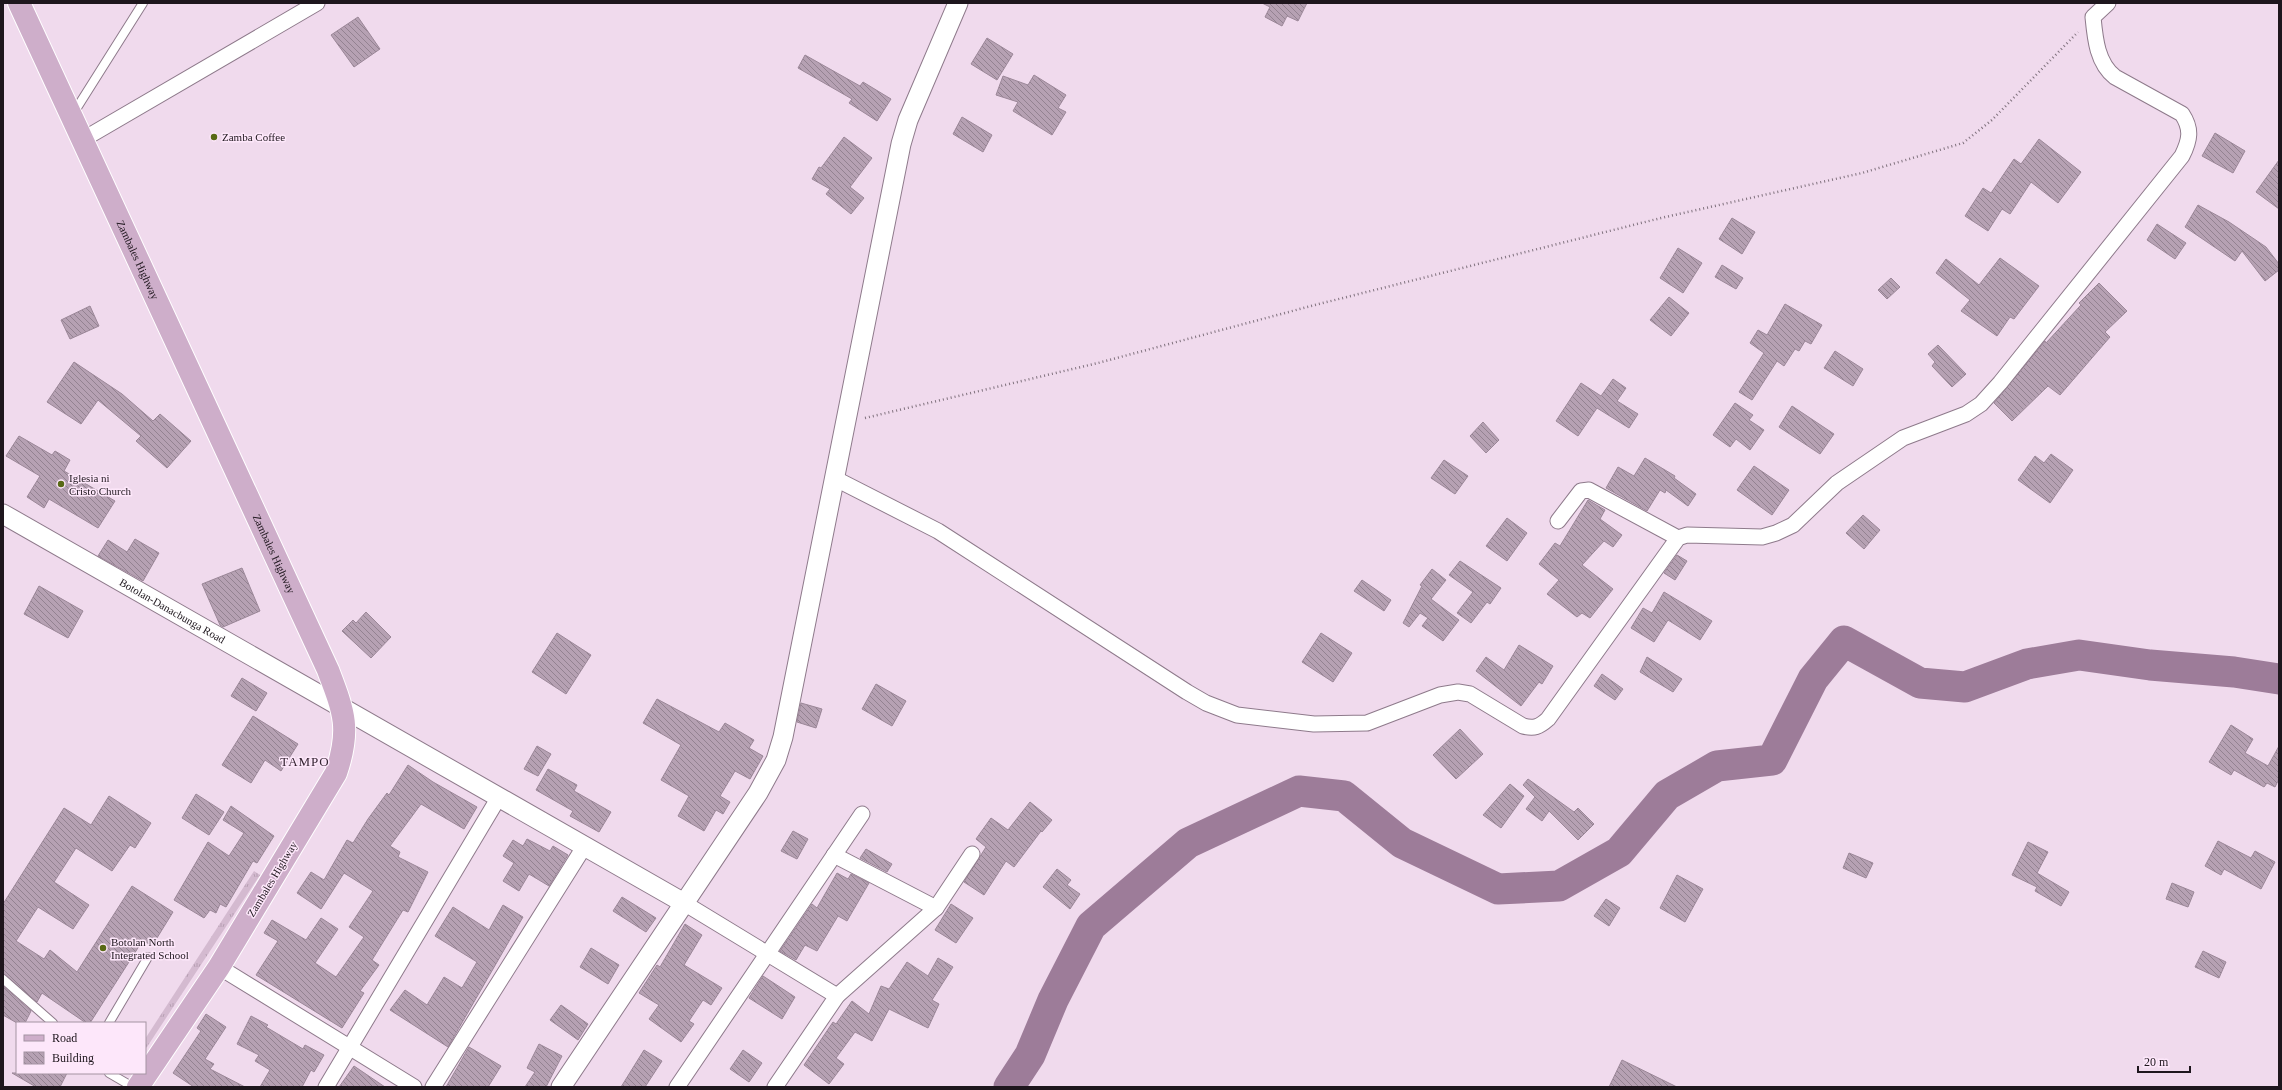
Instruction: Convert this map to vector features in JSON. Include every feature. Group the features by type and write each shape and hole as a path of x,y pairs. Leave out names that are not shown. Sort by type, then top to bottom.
{"main road":[{"name":"Zambales Highway","path":"19,3 328,670 342,706 346,725 344,751 336,773 218,967 138,1087"}],"street":[{"path":"82,140 317,3"},
{"path":"561,1087 758,793 776,760 783,737 901,144 908,120 958,3"},
{"path":"834,478 938,531 1206,702 1237,715 1314,724 1367,723 1440,695 1458,692 1470,694 1523,726 1531,728 1540,726 1548,719 1678,538 1687,535 1762,537 1776,533 1792,525 1837,483 1903,438 1966,414 1980,404 2000,383 2182,156 2190,134 2188,124 2182,114 2107,71 2097,47 2093,17 2108,3"},
{"path":"1558,520 1581,491 1589,490 1678,538"},
{"name":"Botolan-Danacbunga Road","path":"3,514 342,706 584,847 684,903"},
{"path":"326,1087 499,797"},
{"path":"677,1087 767,952 862,814"},
{"path":"433,1087 584,847"},
{"path":"775,1087 837,996 936,908 972,854"},
{"path":"834,855 936,908"},
{"path":"684,903 767,952 837,996"},
{"path":"218,967 414,1087"}],"lane":[{"path":"71,117 143,3"},
{"path":"110,1022 148,957"},
{"path":"3,979 51,1022"},
{"path":"111,1074 133,1087"}],"path":[{"path":"845,422 1098,363 1319,304 1661,218 1862,173 1963,143 1992,120 2093,17"}],"green space":[{"path":"254,871 260,875 146,1048 146,1037"}],"building":[{"path":"1262,3 1307,3 1298,21 1287,16 1282,26 1265,17 1270,7"},
{"path":"358,17 380,49 354,67 331,35"},
{"path":"987,38 1013,54 997,80 971,64"},
{"path":"805,55 860,86 863,82 891,99 877,121 849,103 852,99 798,68"},
{"path":"1034,75 1066,95 1058,108 1066,112 1052,135 1013,111 1018,102 996,95 1003,76 1028,85"},
{"path":"962,117 992,135 983,152 953,134"},
{"path":"2215,133 2245,151 2233,173 2202,156"},
{"path":"844,137 872,158 850,187 864,198 851,214 826,194 830,189 812,179 819,167 821,168"},
{"path":"2039,139 2081,172 2058,203 2031,182 2010,214 2002,209 1988,231 1965,216 1983,188 1991,193 2014,159 2021,164"},
{"path":"2279,160 2279,209 2256,192"},
{"path":"2198,205 2229,222 2266,247 2279,264 2279,270 2265,281 2242,251 2235,261 2185,227"},
{"path":"1732,218 1755,232 1742,254 1719,239"},
{"path":"2157,224 2186,243 2175,259 2147,240"},
{"path":"1678,248 1702,263 1683,293 1660,278"},
{"path":"2000,258 2039,286 2014,319 2010,317 1997,336 1961,311 1970,300 1936,273 1946,259 1979,285"},
{"path":"1722,265 1743,278 1736,289 1715,277"},
{"path":"1891,278 1900,287 1887,299 1878,290"},
{"path":"2099,283 2127,311 2105,332 2110,337 2060,395 2048,386 2012,421 1994,403 2045,341 2046,343 2081,305 2079,303"},
{"path":"1669,297 1689,313 1671,336 1650,320"},
{"path":"1785,304 1822,325 1811,344 1805,341 1799,351 1795,349 1784,366 1777,361 1752,400 1739,392 1764,353 1750,343 1758,330 1767,335"},
{"path":"90,306 99,326 70,339 61,320"},
{"path":"1938,345 1966,374 1952,387 1932,366 1935,362 1928,354"},
{"path":"1835,351 1863,369 1853,386 1824,368"},
{"path":"74,362 122,394 153,421 160,414 191,441 167,468 136,441 141,436 98,400 81,424 47,402"},
{"path":"1613,379 1626,388 1617,401 1638,414 1629,428 1597,408 1578,436 1556,421 1581,383 1601,396"},
{"path":"1735,403 1753,415 1749,420 1764,430 1750,450 1736,439 1730,447 1713,435"},
{"path":"1792,406 1834,434 1820,454 1779,427"},
{"path":"1483,422 1499,440 1486,453 1470,436"},
{"name":"Iglesia ni Cristo Church","path":"19,436 52,455 55,451 70,460 64,471 115,501 98,528 49,499 44,508 27,497 40,476 6,456"},
{"path":"2051,454 2073,470 2050,503 2018,480 2035,456 2044,463"},
{"path":"1645,458 1675,476 1674,478 1696,494 1688,506 1666,490 1665,493 1660,490 1647,511 1606,488 1618,467 1634,476"},
{"path":"1444,460 1468,476 1455,494 1431,478"},
{"path":"1754,466 1789,490 1772,515 1737,490"},
{"path":"1588,500 1605,510 1600,519 1622,535 1613,547 1604,541 1582,565 1613,589 1590,618 1582,613 1577,617 1547,594 1559,580 1539,564 1555,543 1560,546"},
{"path":"1863,515 1880,530 1864,549 1846,533"},
{"path":"1507,518 1527,533 1507,561 1486,546"},
{"path":"135,539 159,553 143,581 98,556 108,540 127,552"},
{"path":"1677,555 1687,561 1675,580 1664,573"},
{"path":"1460,561 1501,588 1490,604 1487,602 1471,623 1457,613 1473,592 1449,575"},
{"path":"242,568 260,611 223,627 220,625 202,584"},
{"path":"1432,569 1446,580 1431,599 1459,620 1443,641 1422,626 1428,618 1420,613 1409,627 1403,623 1422,586 1420,585"},
{"path":"1362,580 1391,600 1384,611 1354,591"},
{"path":"39,586 83,611 68,638 24,614"},
{"path":"1664,592 1712,621 1700,640 1668,620 1654,642 1631,628 1643,608 1652,613"},
{"path":"366,612 391,637 371,658 342,631 353,620 356,623"},
{"path":"557,633 591,655 566,694 532,672"},
{"path":"1321,633 1352,653 1333,682 1302,662"},
{"path":"1519,645 1553,666 1542,684 1539,682 1521,706 1476,671 1486,657 1504,670"},
{"path":"1647,657 1682,679 1673,692 1640,672"},
{"path":"1602,674 1623,689 1615,700 1594,686"},
{"path":"242,678 267,693 256,711 231,696"},
{"path":"876,684 906,701 892,726 862,709"},
{"path":"657,699 719,732 725,723 754,740 749,748 763,756 750,779 735,771 720,796 730,802 723,814 716,810 704,831 678,816 689,796 661,780 681,745 643,723"},
{"path":"801,703 822,709 816,728 797,722"},
{"path":"253,716 298,744 281,771 265,760 251,783 222,765"},
{"path":"2231,725 2253,739 2245,753 2268,766 2279,746 2279,779 2275,787 2267,783 2264,787 2234,770 2231,775 2209,762"},
{"path":"1460,729 1483,754 1456,779 1433,755"},
{"path":"537,746 551,754 538,776 524,769"},
{"path":"408,765 433,782 477,807 464,829 421,804 390,846 400,852 398,857 428,872 408,912 403,910 372,960 379,965 360,991 364,993 342,1028 256,975 278,941 264,933 272,920 306,940 321,918 338,929 315,963 336,977 364,937 349,927 373,891 344,873 321,909 297,893 311,872 324,880 347,840 353,843 387,793 389,795"},
{"path":"548,769 577,785 574,791 611,812 599,832 570,816 573,811 536,790"},
{"path":"1528,779 1574,812 1578,808 1594,824 1578,840 1549,811 1542,821 1526,809 1535,797 1523,785"},
{"path":"1510,784 1524,796 1501,828 1483,815"},
{"path":"196,794 224,812 209,835 182,818"},
{"path":"109,796 151,823 135,848 130,845 112,871 76,848 54,882 89,905 73,929 38,907 16,941 44,959 50,950 77,972 132,886 173,912 152,946 143,940 91,1022 85,1022 42,993 37,1002 3,974 3,904 64,808 91,825"},
{"path":"1030,802 1052,820 1042,832 1041,831 1014,867 1006,861 984,895 964,882 986,847 976,839 991,818 1008,830"},
{"path":"231,806 274,836 257,863 253,861 226,907 220,904 216,913 210,910 204,918 174,900 208,842 229,856 244,833 223,820"},
{"path":"793,831 808,839 797,859 781,851"},
{"path":"527,839 550,851 553,846 568,855 549,886 529,874 519,891 503,881 514,863 503,856 513,840 523,846"},
{"path":"2218,841 2251,858 2255,851 2275,862 2261,889 2224,869 2221,875 2205,866"},
{"path":"2028,842 2048,852 2037,873 2069,892 2061,906 2035,891 2037,887 2012,875"},
{"path":"866,849 892,864 887,872 860,858"},
{"path":"1849,853 1873,863 1866,878 1843,868"},
{"path":"1057,869 1071,880 1067,885 1080,894 1070,909 1043,887"},
{"path":"837,873 848,879 851,874 869,883 847,921 838,916 817,951 805,945 796,960 780,951 812,904 817,908"},
{"path":"1677,875 1703,889 1685,922 1660,908"},
{"path":"2172,883 2194,892 2188,907 2166,899"},
{"path":"622,897 656,918 646,932 613,911"},
{"path":"1606,899 1620,908 1609,926 1594,916"},
{"path":"951,904 973,918 956,943 935,930"},
{"path":"503,905 523,917 448,1047 390,1010 405,990 427,1005 444,977 462,988 477,962 435,936 453,907 489,930"},
{"path":"685,924 702,935 684,965 722,988 711,1005 703,1000 689,1021 694,1024 681,1042 649,1019 659,1005 639,993 657,965 660,967"},
{"path":"591,948 619,965 608,984 580,967"},
{"path":"2203,951 2226,962 2219,978 2195,967"},
{"path":"938,958 953,967 932,1000 939,1004 928,1028 889,1009 872,1041 855,1032 836,1058 844,1064 829,1084 804,1065 833,1022 836,1024 852,1001 869,1014 881,986 889,989 907,962 928,976"},
{"path":"763,976 795,997 782,1019 749,998"},
{"path":"3,986 31,1011 26,1022 16,1022 3,1015"},
{"path":"561,1005 588,1024 578,1040 550,1020"},
{"path":"206,1014 226,1027 205,1059 214,1064 210,1069 245,1087 194,1087 173,1073 201,1031 197,1028"},
{"path":"251,1016 268,1025 266,1027 303,1049 305,1045 324,1055 314,1072 311,1070 302,1087 260,1087 270,1070 255,1061 259,1055 237,1044"},
{"path":"539,1044 562,1056 546,1087 525,1087 535,1072 527,1068"},
{"path":"469,1047 501,1066 488,1087 446,1087"},
{"path":"644,1050 662,1061 645,1087 621,1087"},
{"path":"743,1050 762,1063 749,1082 730,1069"},
{"path":"1622,1060 1677,1087 1609,1087"},
{"path":"354,1066 385,1087 339,1087"},
{"path":"12,1073 66,1074 60,1087 36,1087"}],"waterway":[{"path":"1009,1087 1030,1055 1053,1000 1091,926 1188,843 1299,791 1344,796 1402,843 1498,889 1559,886 1619,852 1667,795 1717,766 1772,760 1813,679 1844,641 1920,683 1965,687 2027,664 2079,655 2150,665 2234,672 2279,679"}],"place":[{"name":"Zamba Coffee","path":"214,137"},
{"name":"Iglesia ni Cristo Church","path":"61,484"},
{"name":"Botolan North Integrated School","path":"103,948"}],"district":[{"name":"TAMPO","path":"305,761"}]}
